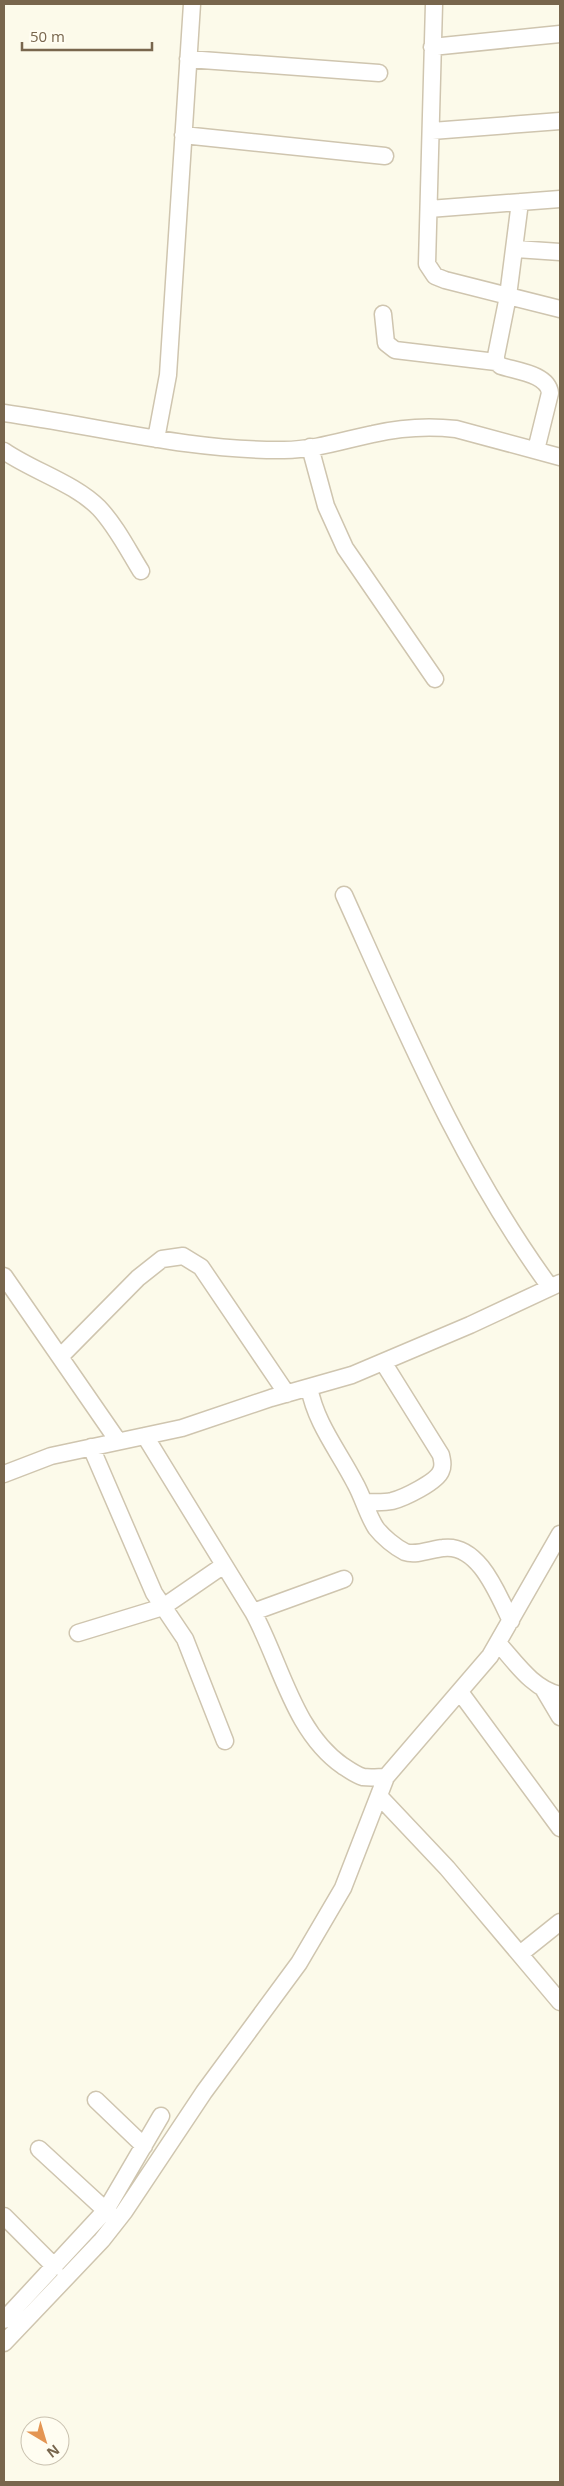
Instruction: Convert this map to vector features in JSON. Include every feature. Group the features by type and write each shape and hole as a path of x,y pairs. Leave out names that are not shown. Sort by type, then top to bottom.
{"street":[{"path":"156,439 168,375 192,4"},
{"path":"434,4 427,264 435,276 560,309"},
{"path":"432,47 560,34"},
{"path":"188,59 379,74"},
{"path":"432,132 560,121"},
{"path":"183,135 386,156"},
{"path":"429,209 560,199"},
{"path":"496,362 516,249 520,202"},
{"path":"516,249 560,252"},
{"path":"383,314 386,343 394,350 496,362 501,366 543,380 549,386 550,392 536,450"},
{"path":"4,413 65,421 156,439 224,449 286,450 310,447 376,433 439,427 456,429 560,457"},
{"path":"310,447 326,506 345,548 435,679"},
{"path":"4,450 20,462 87,498 98,507 141,572"},
{"path":"4,1474 51,1456 182,1428 352,1375 555,1285 506,1223 460,1143 418,1059 344,895"},
{"path":"60,1357 138,1278 162,1259 183,1256 201,1267 287,1394"},
{"path":"4,1276 118,1442"},
{"path":"364,1502 391,1501 403,1498 430,1483 441,1472 443,1463 441,1455 383,1362"},
{"path":"308,1388 320,1425 350,1472 376,1527 384,1536 405,1552 413,1554 450,1547 466,1552 479,1564 511,1621"},
{"path":"145,1436 253,1612 300,1717 315,1740 335,1760 351,1771 362,1776 386,1777"},
{"path":"91,1447 154,1593 185,1639 225,1741"},
{"path":"4,2320 54,2267 111,2216 299,1963 331,1912 343,1888 386,1777 477,1674 498,1643 560,1534"},
{"path":"78,1634 163,1607 224,1565"},
{"path":"253,1612 344,1579"},
{"path":"498,1643 522,1671 544,1690 560,1717"},
{"path":"544,1690 560,1694"},
{"path":"460,1692 560,1828"},
{"path":"379,1796 447,1868 560,2002"},
{"path":"520,1954 560,1922"},
{"path":"96,2100 144,2146"},
{"path":"4,2343 95,2247 144,2146 162,2116"},
{"path":"39,2149 111,2216"},
{"path":"4,2216 54,2267"}]}
